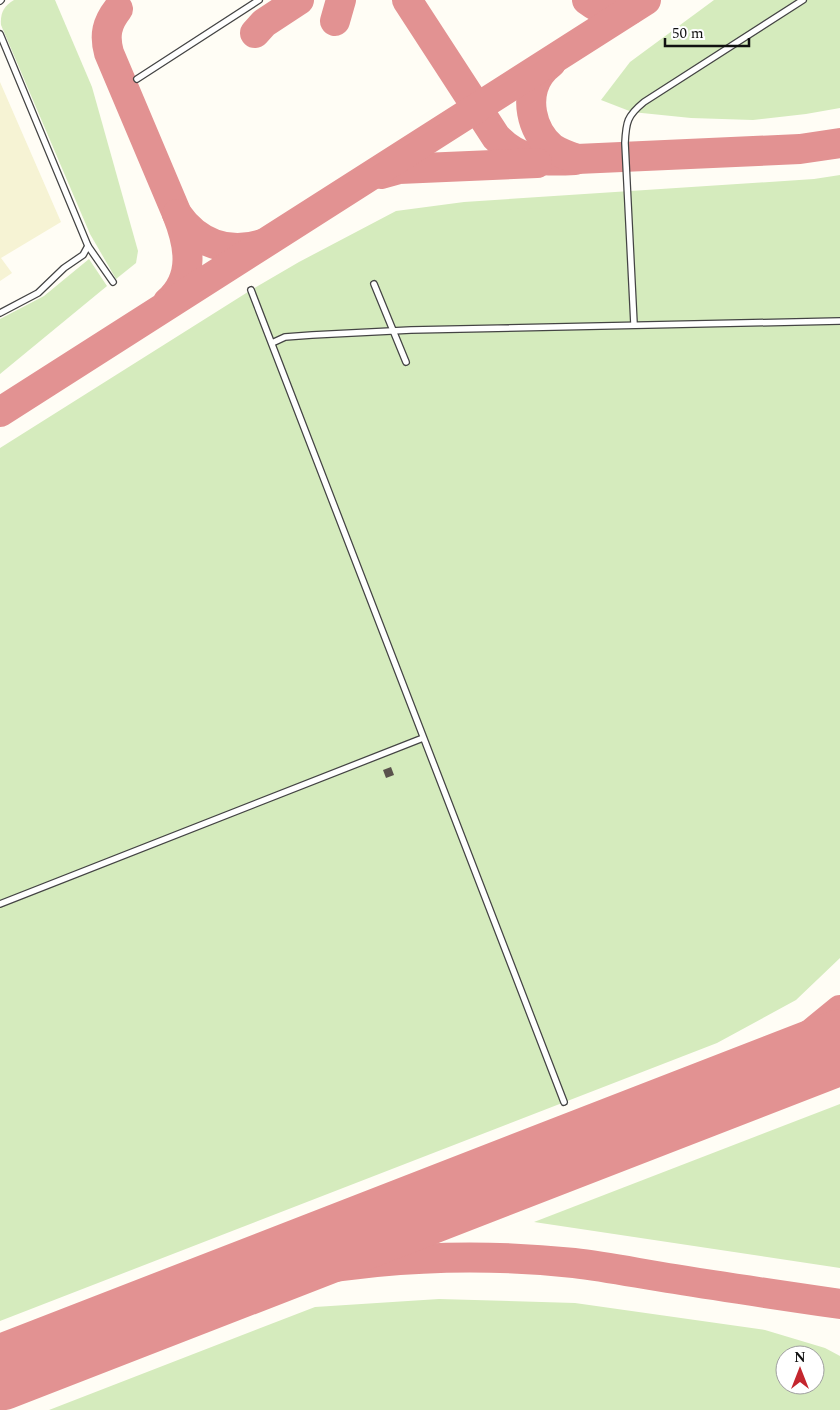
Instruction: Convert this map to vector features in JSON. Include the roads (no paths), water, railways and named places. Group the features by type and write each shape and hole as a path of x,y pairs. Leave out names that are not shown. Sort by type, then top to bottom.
{"lane":[{"path":"137,79 259,0"},
{"path":"634,324 625,143 626,125 632,112 644,102 803,0"},
{"path":"0,34 88,246 113,282"},
{"path":"0,313 38,293 64,268 83,255 88,246"},
{"path":"374,284 406,362"},
{"path":"251,290 564,1102"},
{"path":"272,342 285,337 393,331 634,324 840,321"},
{"path":"0,904 423,738"}]}
